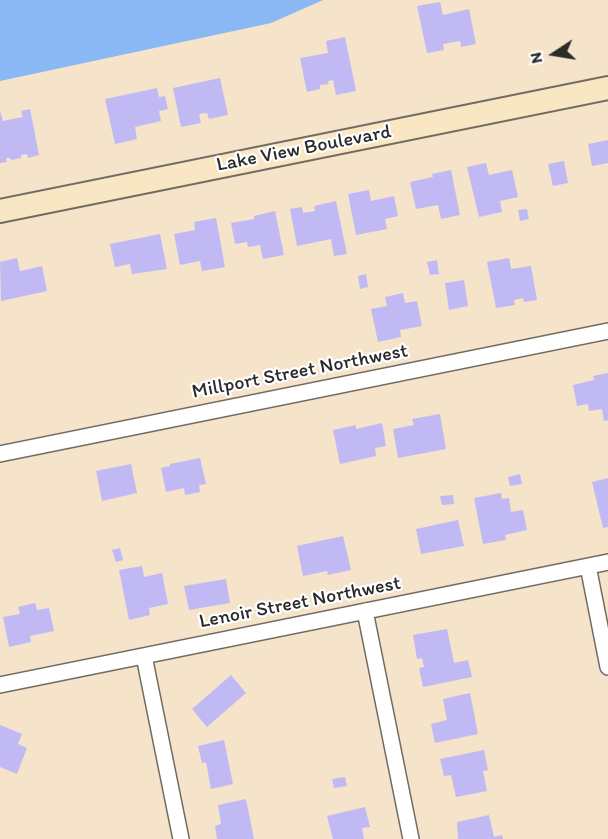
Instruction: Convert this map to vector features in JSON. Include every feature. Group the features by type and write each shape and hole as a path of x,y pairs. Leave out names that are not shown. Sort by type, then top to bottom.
{"street":[{"name":"Lake View Boulevard","path":"0,211 608,88"},
{"name":"Millport Street Northwest","path":"0,454 608,331"},
{"name":"Lenoir Street Northwest","path":"0,685 608,562"},
{"path":"588,566 608,667"},
{"path":"365,611 411,839"},
{"path":"144,656 181,839"}],"water":[{"path":"0,0 323,0 271,23 0,81"}],"building":[{"path":"440,2 443,15 469,9 476,44 461,47 460,41 443,44 444,50 427,53 417,6"},
{"path":"345,37 356,91 336,95 333,80 328,81 329,84 320,85 320,89 307,92 300,58 328,53 326,41"},
{"path":"220,78 228,115 209,119 207,113 199,114 201,123 181,127 173,88"},
{"path":"157,88 159,97 165,96 168,109 159,111 161,121 135,127 137,139 115,144 105,99"},
{"path":"30,109 39,155 28,158 27,154 21,155 21,158 11,160 6,158 7,162 0,163 0,111 3,121 23,117 21,111"},
{"path":"608,140 608,163 592,166 588,144"},
{"path":"564,161 568,183 553,186 548,164"},
{"path":"486,163 489,175 512,170 518,197 500,201 502,212 479,217 467,167"},
{"path":"451,170 460,215 441,219 438,205 416,209 410,182"},
{"path":"369,190 371,201 394,196 398,216 385,219 387,229 356,235 348,194"},
{"path":"336,201 347,254 334,256 331,239 297,246 290,209 302,207 303,213 315,211 314,206"},
{"path":"527,209 529,219 520,221 518,210"},
{"path":"275,211 284,255 263,259 260,245 248,247 247,242 235,244 231,223 254,219 254,216"},
{"path":"216,218 225,267 202,271 200,261 180,265 174,234 195,230 194,222"},
{"path":"160,234 167,269 132,274 130,264 115,267 110,244"},
{"path":"17,258 20,271 42,266 47,291 1,301 0,262"},
{"path":"509,258 511,269 531,266 537,300 524,302 523,298 514,300 515,305 496,308 487,262"},
{"path":"437,260 439,274 430,275 427,262"},
{"path":"366,274 368,287 360,289 358,276"},
{"path":"464,280 468,306 449,310 445,283"},
{"path":"403,293 405,303 417,301 422,326 400,330 401,337 378,342 371,309 387,306 385,297"},
{"path":"608,373 608,420 604,421 602,409 589,411 588,404 577,406 573,385 594,380 593,376"},
{"path":"440,414 446,449 398,458 393,429 414,425 412,419"},
{"path":"382,423 386,446 375,448 376,456 340,464 333,430 356,425 356,429"},
{"path":"200,458 206,484 199,485 200,492 185,495 184,488 166,492 161,468"},
{"path":"131,464 137,493 102,501 96,471"},
{"path":"520,474 522,484 510,486 508,477"},
{"path":"608,478 608,527 603,528 592,482"},
{"path":"501,493 502,499 509,498 511,512 523,510 527,530 505,535 506,540 483,544 474,498"},
{"path":"453,495 454,504 442,505 440,496"},
{"path":"458,520 464,546 421,554 416,529"},
{"path":"343,536 351,570 328,575 327,571 303,576 297,546"},
{"path":"120,548 123,560 116,562 112,550"},
{"path":"142,566 144,577 162,573 168,604 149,608 150,615 129,620 119,570"},
{"path":"226,579 230,603 189,610 184,586"},
{"path":"35,603 37,610 49,608 54,631 30,636 31,642 9,647 3,617 20,614 18,607"},
{"path":"447,629 454,663 468,660 472,677 423,687 419,668 424,667 422,658 417,659 413,635"},
{"path":"231,675 246,693 207,727 192,709"},
{"path":"470,693 478,734 435,743 431,724 447,720 443,699"},
{"path":"0,725 22,734 18,744 27,748 17,774 0,767"},
{"path":"224,740 233,784 211,789 206,762 202,763 198,746"},
{"path":"484,750 488,770 483,771 487,791 456,797 451,775 444,776 440,759"},
{"path":"345,777 347,786 334,788 332,779"},
{"path":"246,799 254,839 217,839 215,826 221,824 218,805"},
{"path":"365,807 370,827 362,828 364,839 333,839 327,816"},
{"path":"489,815 494,837 502,835 503,839 458,839 457,822"}]}
